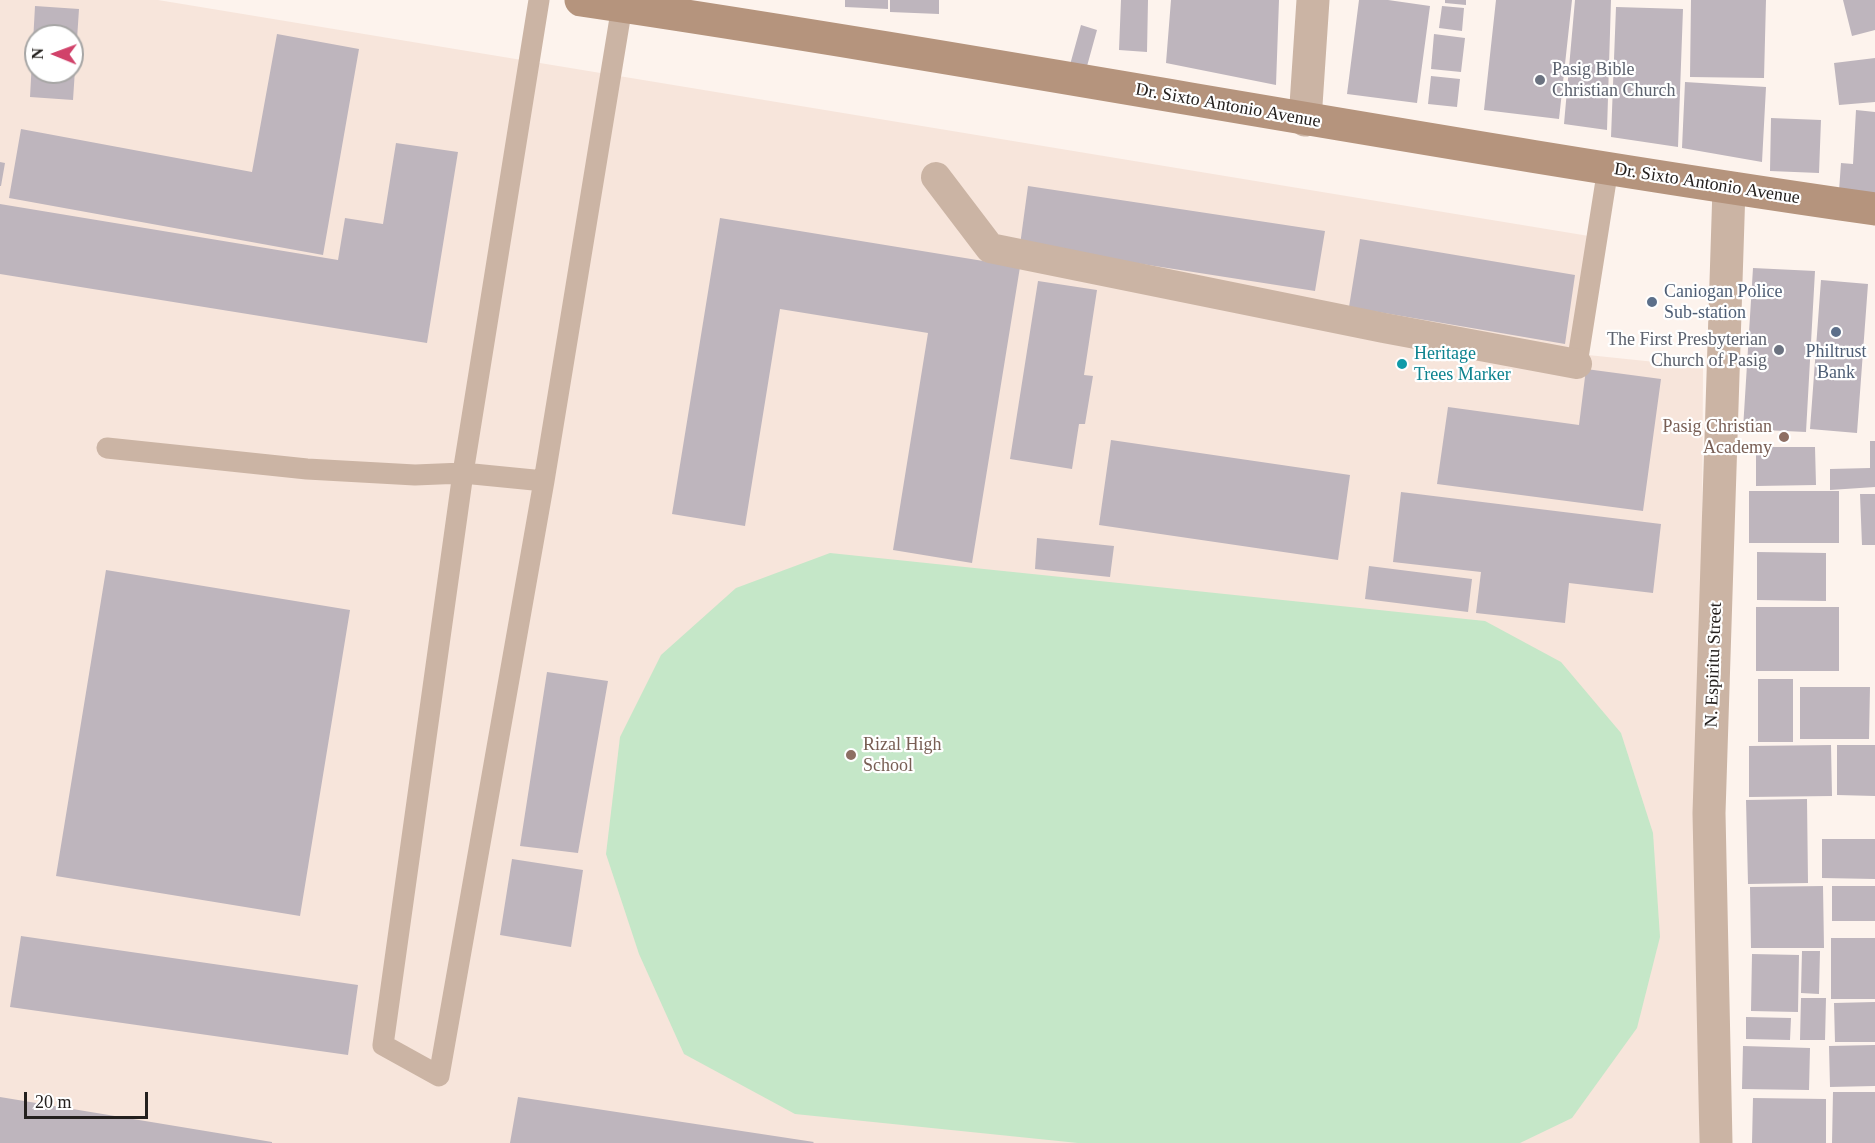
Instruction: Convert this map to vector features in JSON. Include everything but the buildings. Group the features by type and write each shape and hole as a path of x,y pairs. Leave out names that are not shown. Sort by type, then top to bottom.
{"main road":[{"name":"Dr. Sixto Antonio Avenue","path":"580,0 1006,67 1305,120 1875,209"}],"street":[{"path":"1305,120 1313,0"},
{"path":"936,177 990,248 1384,328 1577,364"},
{"name":"N. Espiritu Street","path":"1716,1143 1709,813 1729,188"}],"lane":[{"path":"539,0 463,473 383,1045 439,1076 544,481 622,6"},
{"path":"1577,364 1608,168"},
{"path":"107,448 307,469 415,474 463,473 544,481"}],"shaded area":[{"name":"Rizal High School","path":"0,0 158,0 1601,238 1588,355 1703,367 1699,1143 0,1143"}],"green space":[{"path":"830,553 1485,621 1561,662 1621,733 1653,833 1660,937 1637,1028 1572,1118 1520,1143 1078,1143 795,1114 684,1054 639,954 606,854 620,737 661,655 736,588"}],"place":[{"name":"Pasig Bible Christian Church","path":"1540,80"},
{"name":"Caniogan Police Sub-station","path":"1652,302"},
{"name":"Philtrust Bank","path":"1836,332"},
{"name":"The First Presbyterian Church of Pasig","path":"1779,350"},
{"name":"Heritage Trees Marker","path":"1402,364"},
{"name":"Pasig Christian Academy","path":"1784,437"},
{"name":"Rizal High School","path":"851,755"}]}
